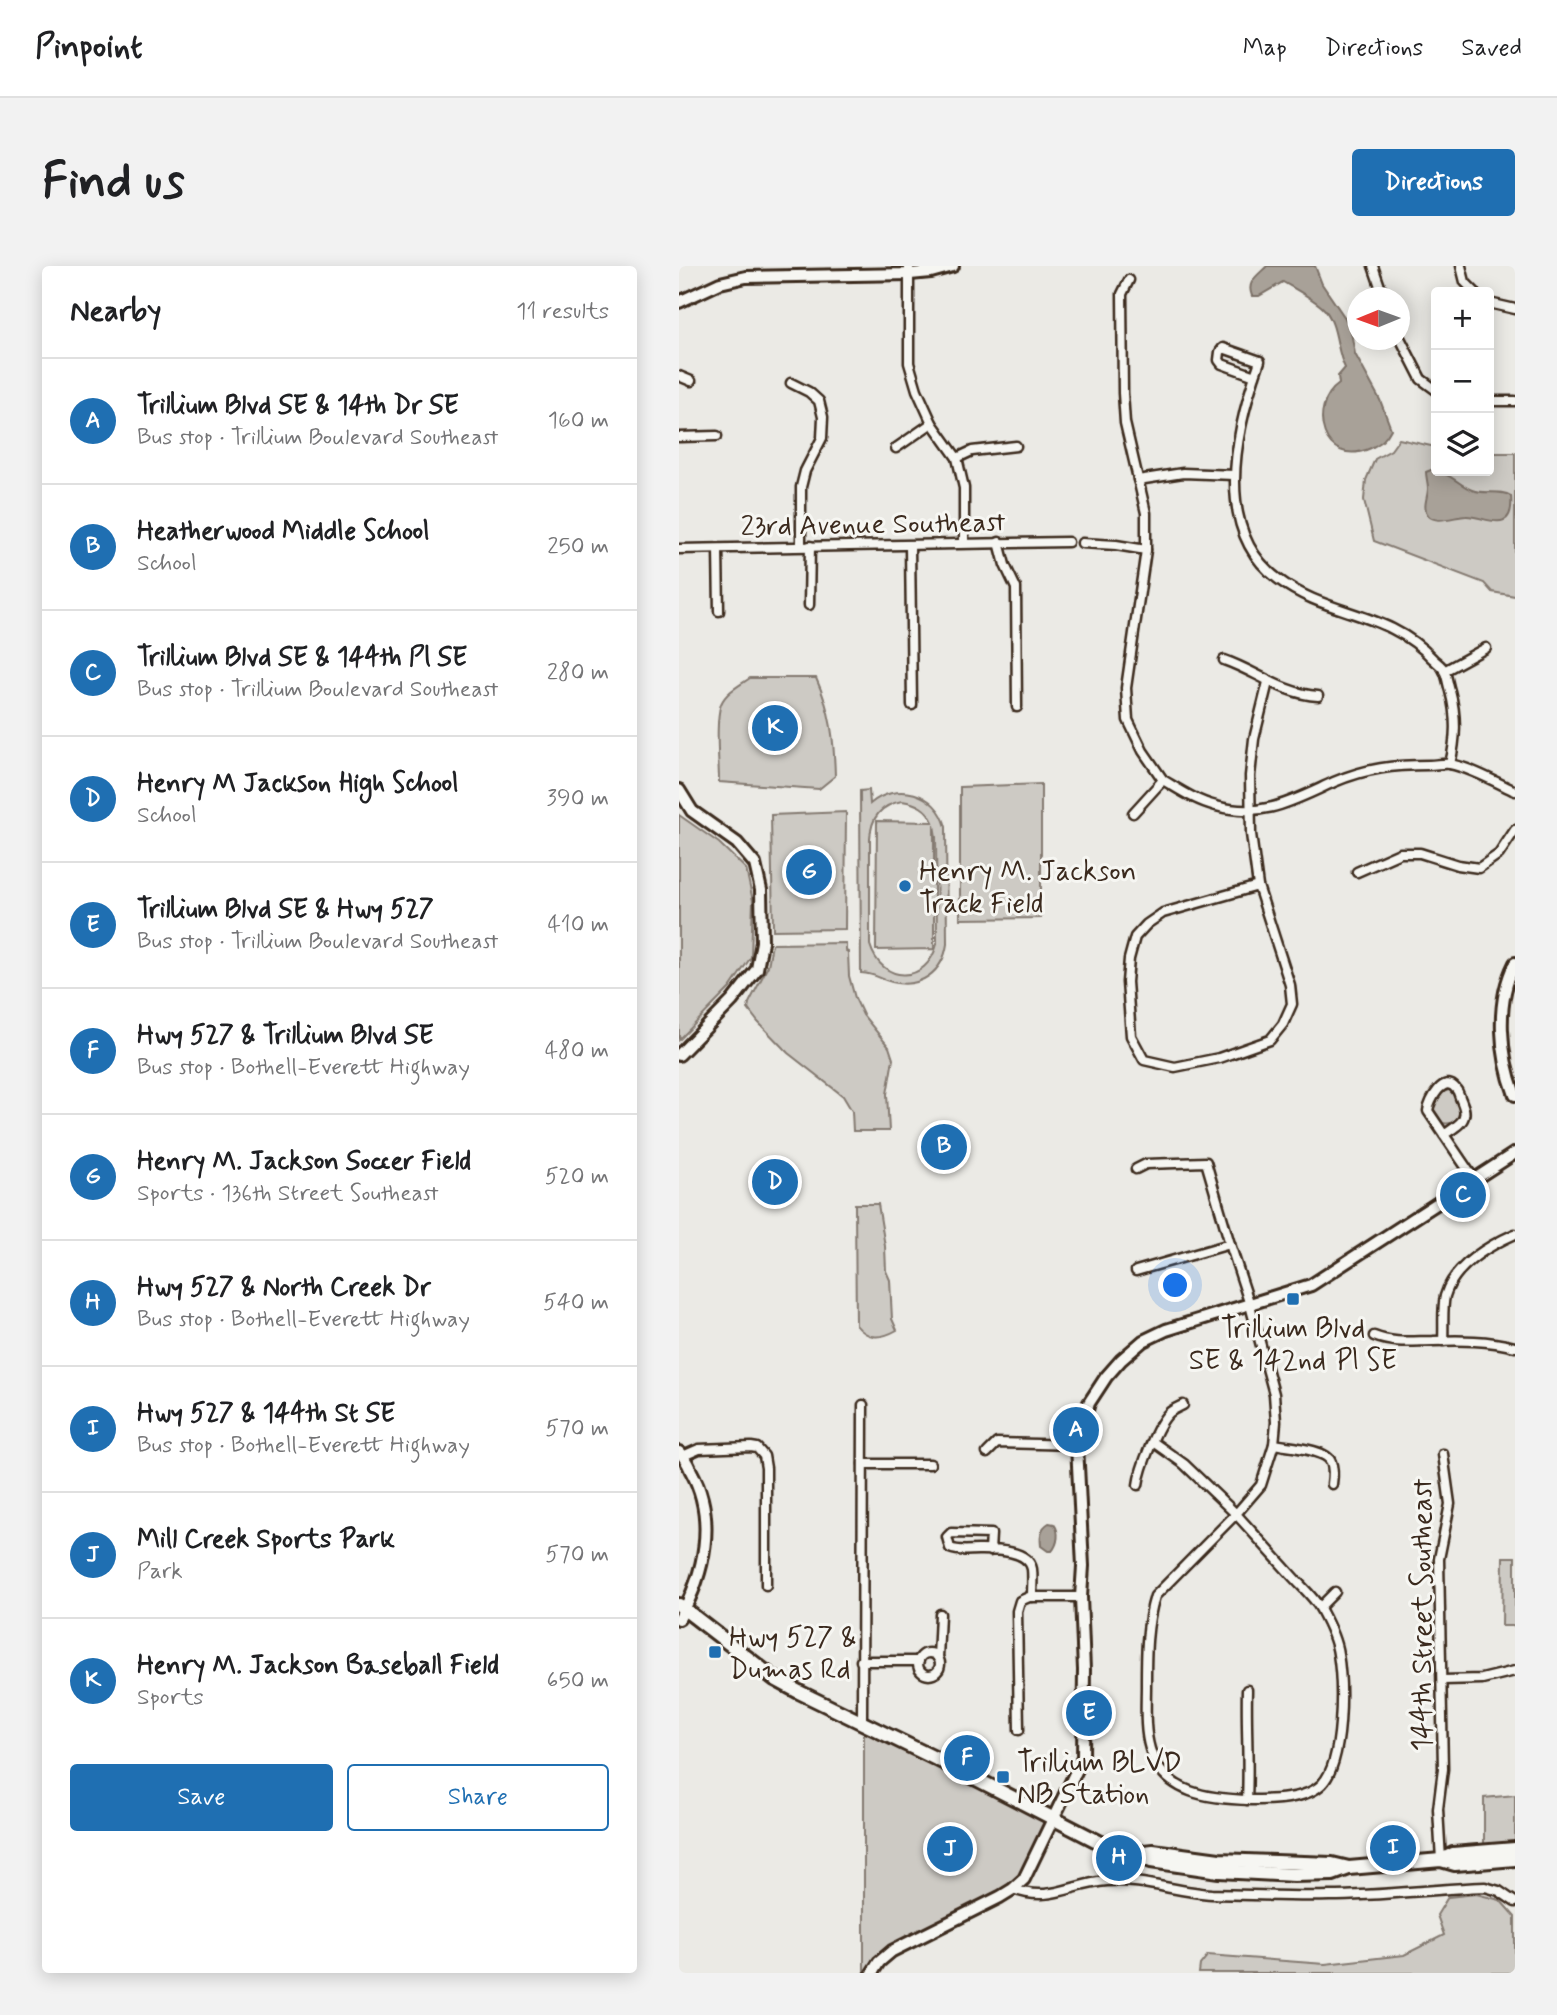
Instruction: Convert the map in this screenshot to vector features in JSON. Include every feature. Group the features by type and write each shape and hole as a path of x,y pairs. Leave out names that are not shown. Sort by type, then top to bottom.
{"main road":[{"path":"681,1611 775,1679 1101,1843 1136,1853 1153,1851 1219,1860 1332,1864 1349,1868 1441,1860 1455,1864 1515,1859"},
{"path":"1441,1860 1453,1854 1515,1849"}],"street":[{"path":"679,303 720,283 746,277 910,270 932,272 953,266"},
{"path":"1373,266 1380,287"},
{"path":"1461,266 1465,282 1470,287"},
{"path":"910,270 909,363 917,390 932,423 957,458 964,488 964,544"},
{"path":"1129,280 1122,294 1123,393 1125,423 1146,513 1146,550 1126,688 1128,720 1143,751 1163,780 1195,799 1218,807 1250,810 1282,806 1336,782 1394,765 1450,764 1515,791"},
{"path":"1494,304 1515,310"},
{"path":"1255,376 1222,364 1219,360 1223,348 1260,361 1241,426 1234,475 1238,515 1252,552 1278,580 1317,602 1368,617 1409,637 1427,652 1444,671 1456,718 1456,741 1450,764"},
{"path":"1406,350 1421,379 1431,386"},
{"path":"679,376 691,381"},
{"path":"791,383 809,391 819,401 823,417 822,438 805,471 801,487 809,605"},
{"path":"1494,401 1515,401"},
{"path":"896,448 932,423"},
{"path":"679,436 717,436"},
{"path":"957,458 972,451 1016,446"},
{"path":"1138,480 1183,473 1234,475"},
{"path":"999,542 1005,565 1016,588 1017,707"},
{"name":"23rd Avenue Southeast","path":"679,549 1068,542"},
{"path":"1082,543 1116,544 1146,550"},
{"path":"910,546 912,705"},
{"path":"718,549 719,611"},
{"path":"1444,671 1486,648"},
{"path":"1224,660 1244,667 1268,682 1302,695 1318,696"},
{"path":"1258,886 1163,913 1135,937 1127,982 1131,1036 1144,1060 1175,1066 1219,1058 1270,1040 1283,1024 1292,1004 1290,985 1258,886 1251,834 1250,776 1254,739 1268,682"},
{"path":"1133,813 1163,780"},
{"path":"679,790 692,811 737,844 755,864 761,890 762,942 757,969 679,1055"},
{"path":"1357,872 1400,853 1420,853 1458,865 1479,868 1499,854 1515,830"},
{"path":"1515,963 1504,999 1502,1037 1515,1095"},
{"path":"1444,1135 1464,1119 1465,1115 1456,1089 1444,1085 1429,1104 1428,1111 1444,1135 1474,1179"},
{"path":"872,1973 879,1962 892,1951 1013,1889 1027,1874 1083,1757 1083,1566 1077,1445 1089,1403 1107,1377 1121,1360 1143,1341 1311,1284 1515,1153"},
{"path":"1136,1169 1146,1164 1206,1163 1250,1305 1274,1394 1276,1422 1274,1444 1261,1485 1236,1514 1155,1596 1149,1614 1147,1637 1146,1727 1149,1748 1161,1772 1189,1792 1206,1797 1283,1800 1310,1790 1322,1784 1334,1761 1339,1741 1338,1653 1320,1606 1236,1514 1184,1464 1153,1442"},
{"path":"1443,1341 1445,1298 1451,1280 1463,1265 1515,1234"},
{"path":"1136,1271 1230,1244"},
{"path":"1374,1336 1388,1342 1497,1342 1515,1347"},
{"path":"862,1722 863,1405"},
{"path":"1138,1485 1140,1471 1168,1414 1183,1405"},
{"path":"986,1453 997,1443 1077,1445"},
{"path":"1274,1444 1324,1454 1331,1460 1332,1484"},
{"path":"681,1611 702,1560 706,1537 705,1509 699,1484 681,1454 699,1449 751,1447 757,1448 764,1456 766,1585"},
{"name":"144th Street Southeast","path":"1441,1860 1438,1809 1443,1769 1443,1680 1439,1559 1450,1504 1443,1454"},
{"path":"863,1464 930,1464"},
{"path":"990,1551 991,1534 958,1532 947,1537 950,1548 955,1550 990,1551 1025,1557 1032,1569 1032,1597"},
{"path":"1320,1606 1335,1592"},
{"path":"1019,1730 1017,1611 1020,1601 1032,1597 1081,1597"},
{"path":"919,1661 921,1672 931,1675 939,1668 940,1614"},
{"path":"862,1661 919,1661 926,1654 938,1658"},
{"path":"1443,1680 1482,1679 1515,1671"},
{"path":"1247,1690 1247,1800"},
{"path":"1013,1889 1027,1895 1043,1896 1106,1881 1142,1882 1184,1892 1212,1894 1332,1896 1485,1886 1499,1891 1515,1902"}],"shaded area":[{"path":"1267,266 1315,266 1322,284 1347,323 1347,350 1354,350 1380,400 1391,429 1378,444 1354,452 1341,450 1331,443 1322,420 1324,406 1329,394 1339,384 1338,376 1345,368 1329,316 1321,306 1283,282 1259,296 1252,296 1250,287 1256,276"},
{"path":"1399,439 1431,446 1431,476 1494,476 1494,453 1515,453 1515,596 1492,592 1484,583 1374,541 1364,500 1366,480 1375,459 1391,450"},
{"path":"1431,470 1431,476 1449,476 1472,490 1511,496 1508,517 1503,521 1466,516 1440,520 1431,518 1425,509 1428,488 1426,472"},
{"path":"750,678 816,678 831,726 835,776 819,789 719,782 718,731 721,704 730,692"},
{"path":"1041,784 1041,918 960,919 960,787"},
{"path":"869,790 870,804 892,793 903,792 925,798 934,805 946,827 945,954 929,976 912,983 902,984 861,973 860,791","holes":["902,801 924,810 933,822 877,821 876,950 934,949 934,825 936,837 937,944 924,967 904,974 894,973 884,967 870,945 872,824 883,809"]},
{"path":"846,812 845,929 773,930 771,815"},
{"path":"679,815 719,843 746,869 753,901 751,957 730,988 679,1040"},
{"path":"846,943 849,976 855,998 863,1015 889,1047 893,1059 887,1094 889,1131 853,1131 852,1111 843,1096 788,1053 748,1009 768,966 772,944"},
{"path":"1449,1090 1457,1102 1459,1116 1452,1122 1443,1123 1433,1108 1440,1093"},
{"path":"855,1204 878,1204 886,1271 890,1280 892,1319 897,1330 886,1335 870,1336 856,1325"},
{"path":"1049,1523 1054,1524 1058,1534 1052,1551 1041,1546 1042,1530"},
{"path":"1503,1557 1515,1557 1515,1626 1502,1626"},
{"path":"864,1726 1050,1819 1022,1878 1011,1889 930,1929 870,1973 864,1973"},
{"path":"1515,1795 1515,1849 1484,1851 1484,1798"},
{"path":"1476,1894 1500,1900 1515,1917 1515,1973 1199,1973 1200,1965 1208,1955 1325,1964 1404,1955 1444,1935 1437,1915 1448,1897"}],"place":[{"name":"Henry M. Jackson Baseball Field","path":"775,728"},
{"name":"Henry M. Jackson Soccer Field","path":"809,872"},
{"name":"Henry M. Jackson Track Field","path":"905,886"},
{"name":"Heatherwood Middle School","path":"944,1147"},
{"name":"Henry M Jackson High School","path":"775,1182"},
{"name":"Trillium Blvd SE & 144th Pl SE","path":"1463,1195"},
{"name":"Trillium Blvd SE & 142nd Pl SE","path":"1293,1299"},
{"name":"Trillium Blvd SE & 14th Dr SE","path":"1076,1430"},
{"name":"Hwy 527 & Dumas Rd","path":"715,1652"},
{"name":"Trillium Blvd SE & Hwy 527","path":"1089,1713"},
{"name":"Hwy 527 & Trillium Blvd SE","path":"967,1758"},
{"name":"Trillium BLVD NB Station","path":"1003,1777"},
{"name":"Hwy 527 & 144th St SE","path":"1393,1848"},
{"name":"Mill Creek Sports Park","path":"950,1849"},
{"name":"Hwy 527 & North Creek Dr","path":"1119,1858"}]}
